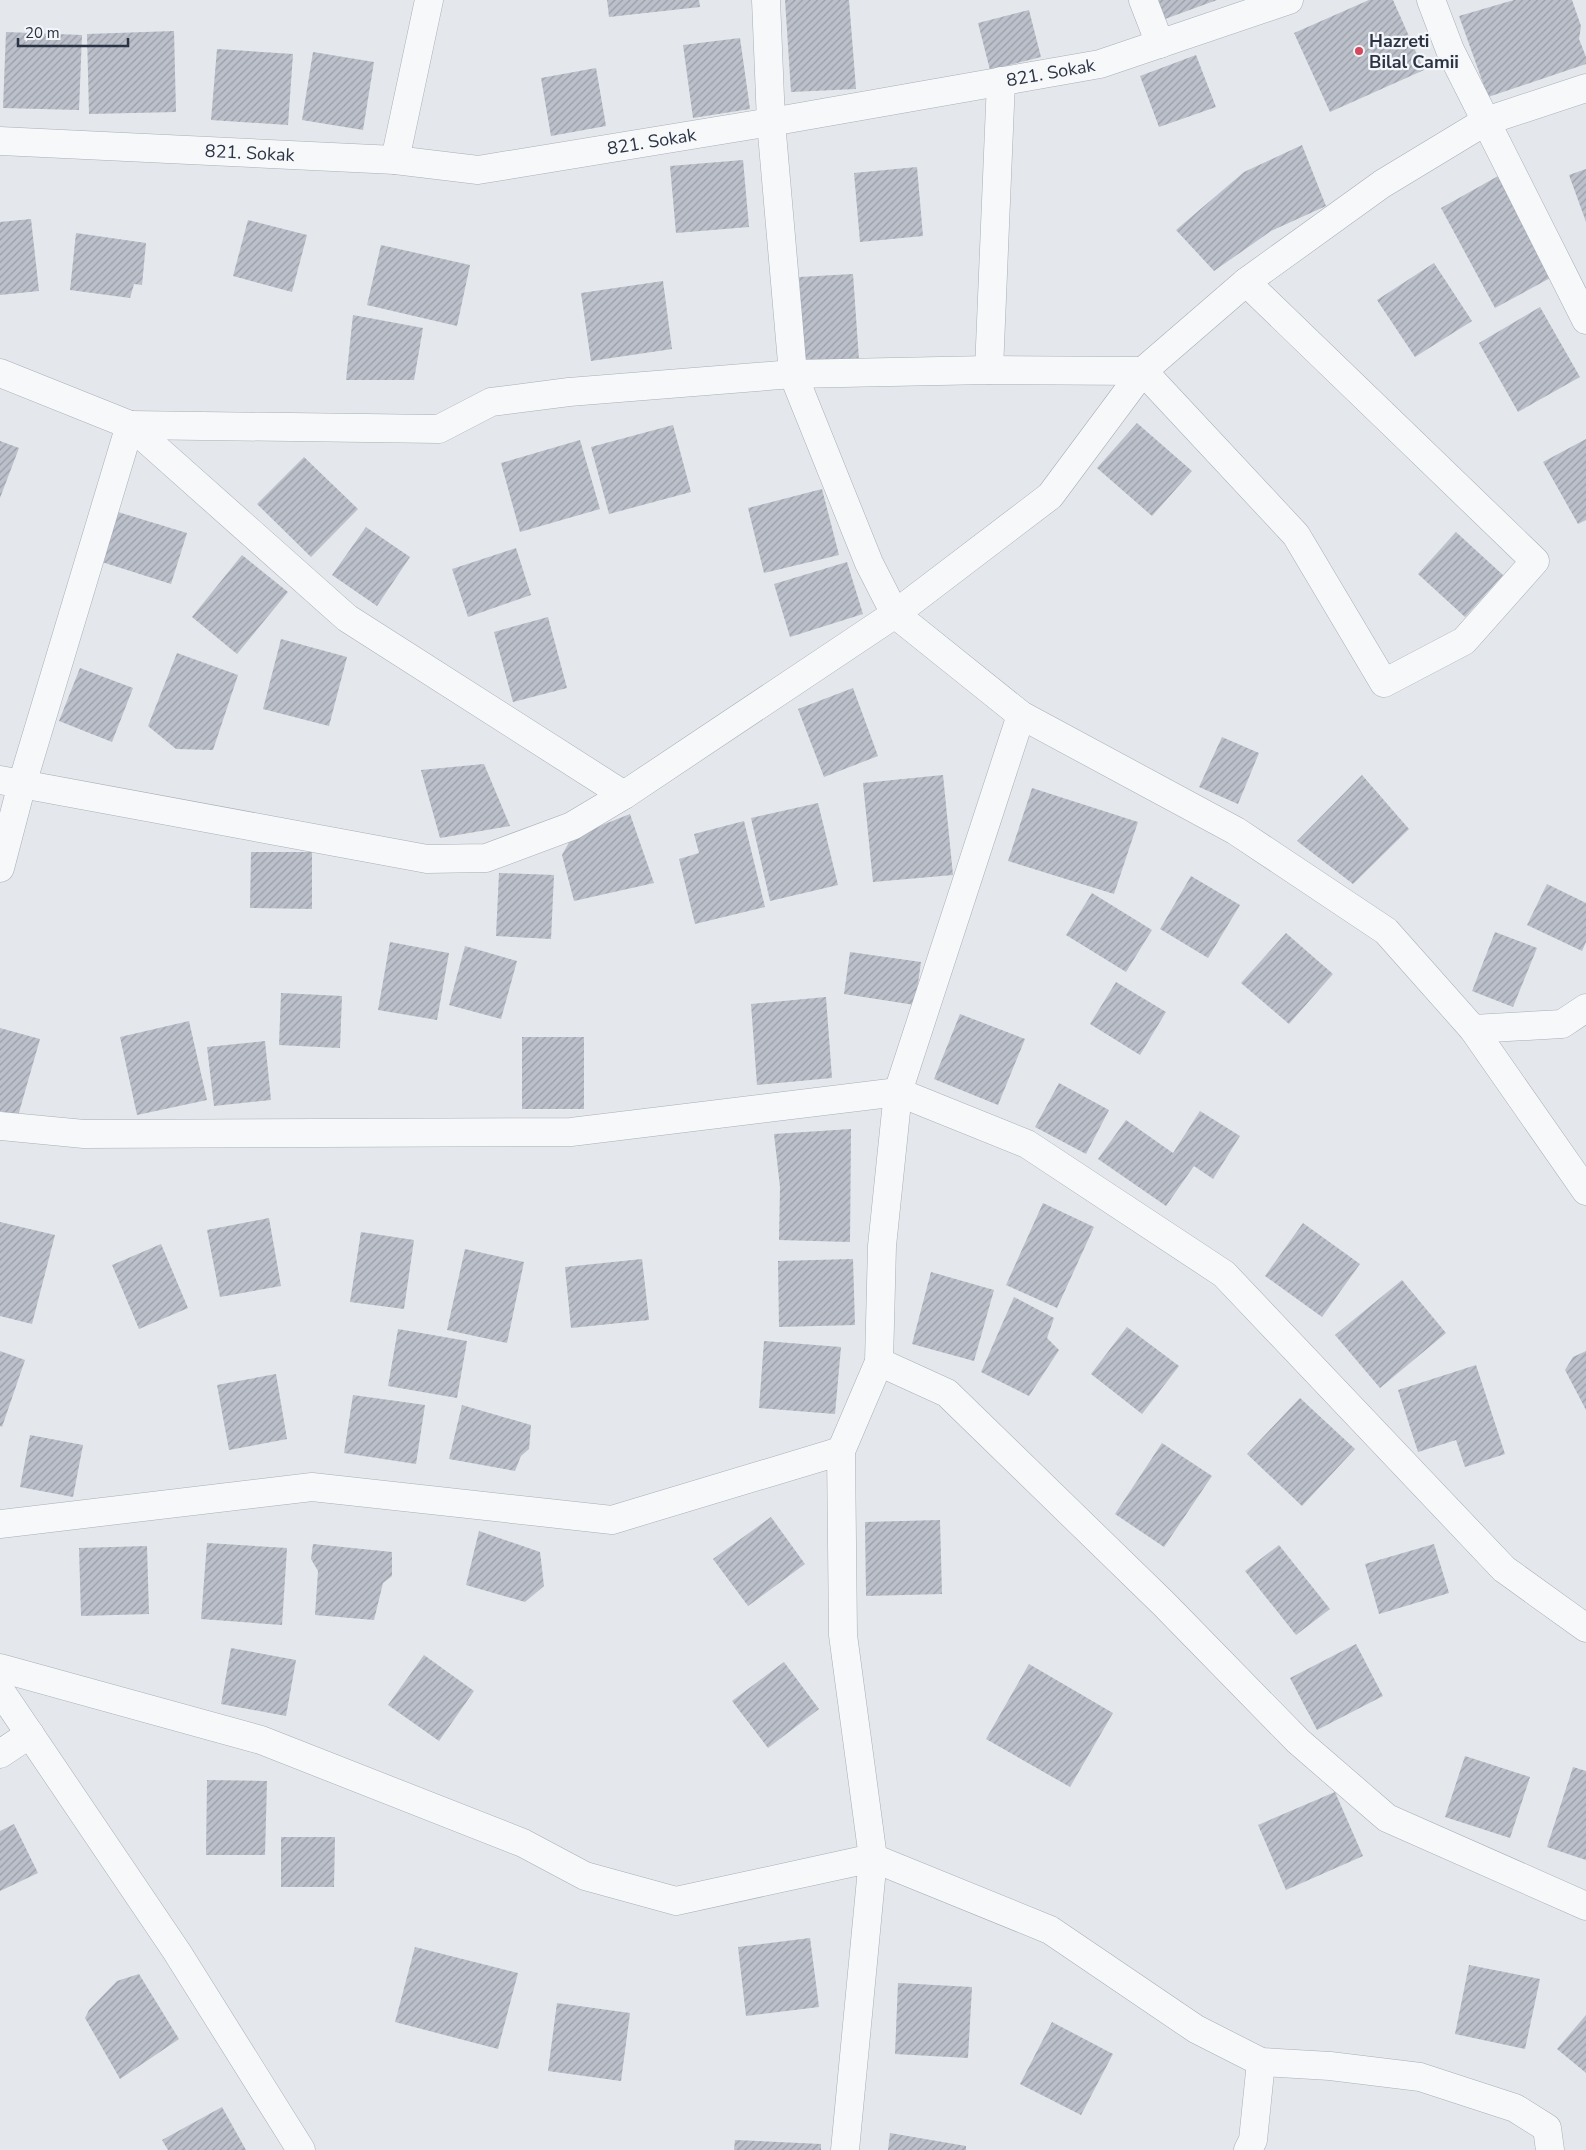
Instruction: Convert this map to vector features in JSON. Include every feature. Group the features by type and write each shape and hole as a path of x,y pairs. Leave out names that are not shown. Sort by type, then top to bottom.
{"street":[{"path":"395,160 429,0"},
{"path":"766,0 771,122 793,374 869,563 895,614 1021,715 1236,831 1386,931 1473,1029 1586,1191"},
{"path":"1143,0 1160,44"},
{"name":"821. Sokak","path":"0,141 395,160 478,170 771,122 1100,64 1289,0"},
{"path":"1431,0 1450,50 1586,320"},
{"path":"989,370 1001,81"},
{"path":"11,782 427,859 486,858 572,826 624,795 895,614 1050,496 1142,370 1246,282 1382,184 1486,121 1586,88"},
{"path":"130,425 439,429 491,402 569,392 793,374 989,370 1142,370 1296,535 1384,683 1464,641 1535,561 1246,282"},
{"path":"0,373 130,425 347,618 624,795"},
{"path":"0,868 11,782 130,425"},
{"path":"846,2150 873,1858 843,1635 841,1450 878,1362 882,1246 898,1092 1021,715"},
{"path":"1473,1029 1562,1024 1586,1008"},
{"path":"0,1126 84,1134 570,1132 898,1092 1028,1144 1224,1274 1504,1569 1586,1628"},
{"path":"878,1362 947,1393 1164,1604 1298,1742 1388,1818 1586,1906"},
{"path":"0,1524 312,1487 612,1520 841,1450"},
{"path":"0,1668 261,1740 523,1843 585,1876 676,1901 873,1858 1050,1930 1196,2029 1261,2062 1330,2066 1420,2077 1515,2108 1547,2128 1550,2150"},
{"path":"0,1690 177,1952 301,2150"},
{"path":"0,1754 30,1734"},
{"path":"1248,2150 1254,2140 1261,2062"}],"building":[{"path":"607,0 699,0 700,7 609,17"},
{"path":"785,0 849,0 856,89 791,92"},
{"path":"1158,0 1217,0 1165,19"},
{"name":"Hazreti Bilal Camii","path":"1369,0 1393,0 1424,70 1330,112 1294,33"},
{"path":"1514,0 1572,0 1581,26 1579,39 1586,57 1586,64 1488,97 1459,16"},
{"path":"1029,10 1041,57 990,70 978,23"},
{"path":"174,31 176,112 89,114 87,34"},
{"path":"6,32 82,35 79,110 3,108"},
{"path":"740,38 750,109 693,118 683,45"},
{"path":"217,49 293,54 288,125 211,120"},
{"path":"313,52 374,62 363,130 302,120"},
{"path":"1196,55 1216,107 1159,127 1140,76"},
{"path":"596,68 606,126 551,136 541,78"},
{"path":"1302,145 1326,206 1271,231 1214,271 1176,230 1244,172"},
{"path":"743,160 749,227 676,233 670,166"},
{"path":"917,167 923,236 860,242 854,173"},
{"path":"1586,169 1586,222 1569,175"},
{"path":"1500,175 1552,277 1495,308 1441,208"},
{"path":"31,219 39,291 0,295 0,222"},
{"path":"248,220 307,235 292,292 233,276"},
{"path":"76,233 146,243 142,285 134,284 130,298 70,290"},
{"path":"381,245 470,265 457,326 367,305"},
{"path":"1434,263 1472,321 1415,357 1377,300"},
{"path":"853,274 859,360 805,365 799,277"},
{"path":"663,281 672,349 591,361 581,293"},
{"path":"1540,307 1580,377 1518,412 1479,343"},
{"path":"353,315 423,328 414,380 346,380"},
{"path":"1137,423 1192,471 1152,516 1097,468"},
{"path":"673,425 691,492 609,514 591,447"},
{"path":"1586,439 1586,520 1578,524 1543,462"},
{"path":"580,440 600,509 520,532 501,463"},
{"path":"0,441 19,448 0,498"},
{"path":"304,457 358,509 311,557 257,504"},
{"path":"822,489 839,555 764,573 748,508"},
{"path":"118,512 187,533 171,584 102,562"},
{"path":"366,527 410,557 377,606 332,575"},
{"path":"1456,532 1503,575 1465,617 1418,574"},
{"path":"516,548 531,595 468,617 452,569"},
{"path":"242,555 288,592 237,654 192,617"},
{"path":"847,562 863,614 790,637 774,584"},
{"path":"548,617 567,688 513,702 494,632"},
{"path":"281,639 347,657 329,726 263,709"},
{"path":"177,653 238,675 213,750 176,749 148,726"},
{"path":"80,668 133,688 112,742 59,721"},
{"path":"853,688 878,756 824,777 798,709"},
{"path":"1222,737 1259,753 1238,804 1199,787"},
{"path":"484,764 510,826 440,838 421,770"},
{"path":"943,775 953,875 873,882 863,783"},
{"path":"1362,775 1409,829 1353,884 1297,841"},
{"path":"1032,788 1138,822 1114,894 1008,861"},
{"path":"818,803 838,885 770,901 751,818"},
{"path":"630,814 654,883 574,901 562,855 572,837"},
{"path":"744,821 765,907 695,924 679,859 699,853 694,834"},
{"path":"251,852 312,852 312,909 250,908"},
{"path":"499,873 554,875 551,939 496,936"},
{"path":"1191,876 1240,905 1208,958 1160,929"},
{"path":"1547,884 1586,903 1586,942 1582,951 1527,925"},
{"path":"1092,893 1152,930 1126,972 1066,935"},
{"path":"1495,932 1537,948 1513,1007 1472,991"},
{"path":"1286,933 1333,974 1289,1024 1241,983"},
{"path":"390,942 449,953 437,1020 378,1010"},
{"path":"465,946 517,961 501,1019 449,1005"},
{"path":"850,952 921,962 915,1005 844,994"},
{"path":"1116,982 1166,1012 1140,1055 1090,1024"},
{"path":"281,993 342,996 340,1048 279,1045"},
{"path":"826,997 832,1078 757,1085 751,1004"},
{"path":"960,1014 1025,1039 998,1105 934,1079"},
{"path":"189,1021 207,1100 137,1115 120,1037"},
{"path":"0,1028 40,1039 18,1116 0,1111"},
{"path":"522,1037 584,1037 584,1109 522,1109"},
{"path":"265,1041 271,1100 214,1106 207,1047"},
{"path":"1059,1083 1109,1110 1086,1154 1035,1127"},
{"path":"1200,1111 1240,1136 1213,1179 1194,1166 1166,1206 1098,1159 1126,1120 1173,1153"},
{"path":"851,1129 850,1242 779,1240 780,1187 774,1134"},
{"path":"1043,1203 1094,1227 1057,1308 1006,1285"},
{"path":"269,1218 281,1286 220,1297 207,1230"},
{"path":"0,1222 55,1235 32,1324 0,1316"},
{"path":"1303,1223 1360,1264 1322,1317 1265,1276"},
{"path":"361,1232 414,1240 404,1309 350,1302"},
{"path":"161,1244 188,1308 139,1329 112,1265"},
{"path":"465,1249 524,1262 507,1343 447,1330"},
{"path":"642,1259 649,1320 571,1328 565,1267"},
{"path":"853,1259 855,1325 779,1327 778,1261"},
{"path":"931,1272 994,1290 974,1361 912,1344"},
{"path":"1402,1280 1446,1333 1380,1388 1335,1335"},
{"path":"1014,1297 1054,1318 1047,1338 1059,1350 1029,1396 981,1372"},
{"path":"1127,1327 1179,1366 1142,1414 1091,1374"},
{"path":"398,1329 467,1341 457,1398 388,1386"},
{"path":"764,1341 841,1347 835,1414 759,1408"},
{"path":"0,1351 25,1360 2,1427 0,1426"},
{"path":"1586,1351 1586,1410 1565,1370 1573,1357"},
{"path":"1476,1365 1505,1454 1465,1467 1456,1440 1418,1452 1398,1390"},
{"path":"276,1374 287,1439 229,1450 217,1385"},
{"path":"353,1395 425,1405 416,1464 344,1453"},
{"path":"1300,1398 1355,1449 1302,1506 1247,1454"},
{"path":"462,1405 531,1425 529,1449 521,1456 515,1471 449,1459"},
{"path":"30,1435 83,1445 73,1497 20,1487"},
{"path":"1162,1443 1212,1476 1164,1547 1115,1514"},
{"path":"771,1517 805,1564 748,1606 713,1559"},
{"path":"940,1520 942,1594 866,1596 865,1522"},
{"path":"479,1531 540,1552 544,1586 525,1602 466,1585"},
{"path":"207,1543 287,1548 282,1625 201,1619"},
{"path":"313,1544 392,1552 392,1576 383,1583 374,1620 315,1615 318,1571 311,1559"},
{"path":"1434,1544 1449,1593 1379,1614 1365,1564"},
{"path":"1279,1545 1330,1609 1296,1635 1245,1571"},
{"path":"147,1546 149,1614 81,1616 79,1548"},
{"path":"1356,1644 1383,1696 1317,1730 1290,1678"},
{"path":"231,1648 296,1660 286,1716 221,1704"},
{"path":"424,1655 474,1691 439,1741 388,1705"},
{"path":"784,1662 819,1709 768,1748 732,1701"},
{"path":"1029,1664 1113,1713 1070,1787 986,1739"},
{"path":"1465,1756 1530,1777 1510,1838 1445,1817"},
{"path":"1573,1767 1586,1771 1586,1860 1547,1847"},
{"path":"207,1780 267,1781 265,1855 206,1855"},
{"path":"1335,1792 1363,1856 1286,1890 1258,1825"},
{"path":"14,1824 38,1873 0,1891 0,1831"},
{"path":"281,1837 335,1837 334,1887 281,1887"},
{"path":"810,1938 819,2007 746,2016 738,1947"},
{"path":"415,1947 518,1973 498,2049 395,2022"},
{"path":"1469,1965 1540,1979 1525,2049 1455,2034"},
{"path":"139,1974 179,2039 120,2079 85,2018 89,2010 117,1981"},
{"path":"898,1983 972,1987 968,2058 895,2054"},
{"path":"557,2003 630,2013 621,2081 548,2071"},
{"path":"1586,2015 1586,2073 1557,2049"},
{"path":"1052,2022 1113,2054 1081,2115 1020,2084"},
{"path":"222,2107 246,2150 168,2150 162,2140"},
{"path":"890,2133 966,2146 966,2150 888,2150"},
{"path":"735,2140 821,2144 821,2150 734,2150"}],"place":[{"name":"Hazreti Bilal Camii","path":"1359,51"}]}
